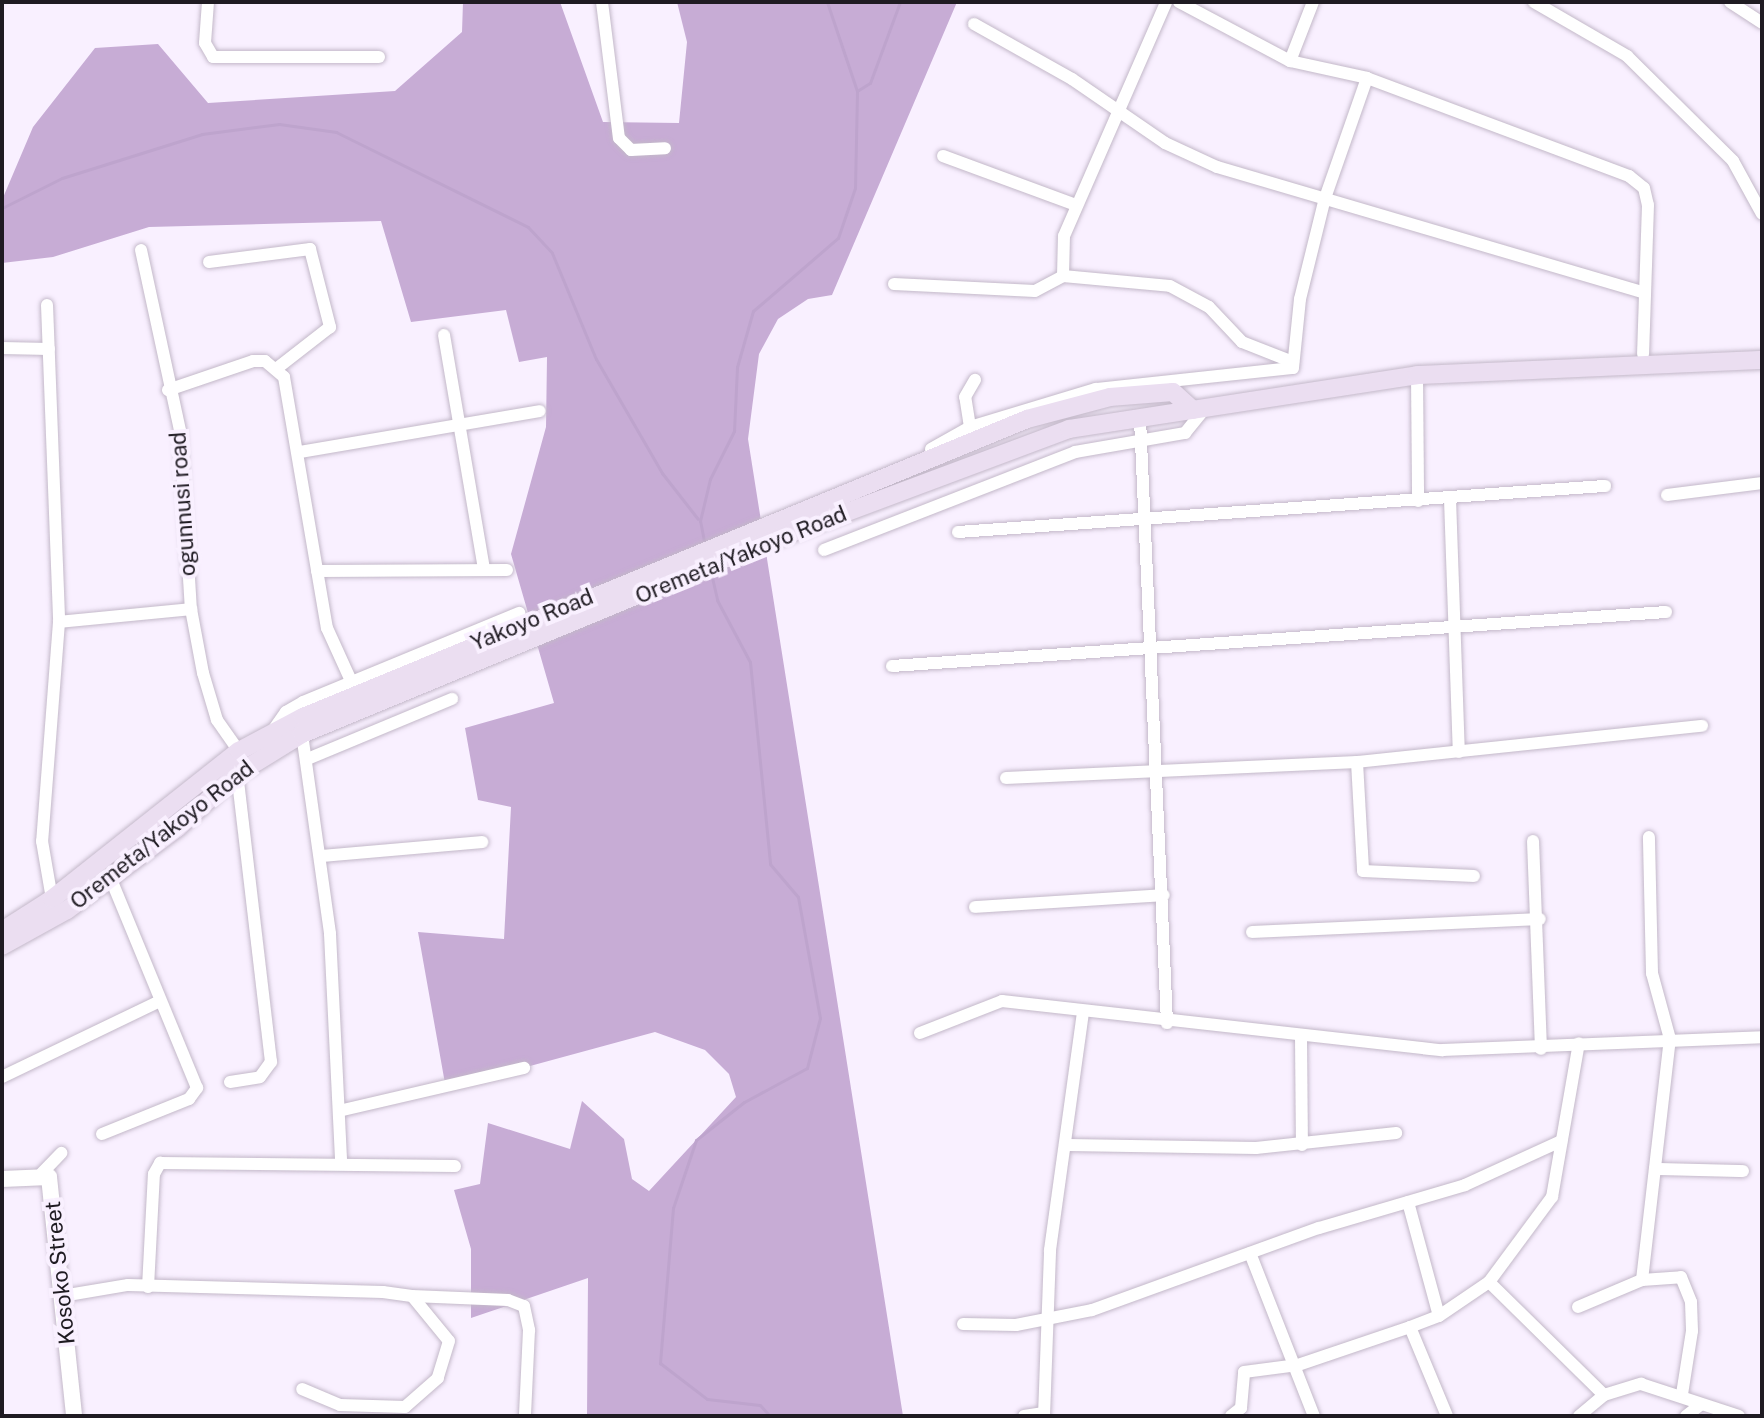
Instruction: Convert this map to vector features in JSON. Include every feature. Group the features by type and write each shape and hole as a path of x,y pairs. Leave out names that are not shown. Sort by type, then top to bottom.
{"main road":[{"name":"Oremeta/Yakoyo Road","path":"2,946 38,929 110,877 237,774 302,734 413,679 1069,429 1140,428 1199,409 1417,375 1762,360"},
{"name":"Yakoyo Road","path":"2,931 52,899 239,751 274,729 413,679 1027,419 1110,397 1173,392 1199,409"}],"street":[{"path":"208,2 205,43 213,57 379,57"},
{"path":"602,2 619,138 631,150 665,148"},
{"path":"1063,276 1064,236 1120,114 1141,49 1166,2"},
{"path":"1179,2 1290,61 1367,78 1629,176 1644,188 1648,205 1643,354"},
{"path":"1290,61 1313,2"},
{"path":"1534,2 1627,56 1733,161 1762,214"},
{"path":"1730,2 1762,23"},
{"path":"974,24 1120,114 1217,167 1643,292"},
{"path":"931,449 970,427 1096,389 1293,368 1300,299 1325,198 1367,78"},
{"path":"943,156 1076,205"},
{"path":"209,262 310,249 330,327 276,369"},
{"name":"ogunnusi road","path":"141,250 168,390 180,431 191,609 217,720 239,751"},
{"path":"894,284 1035,291 1063,276 1170,286 1209,307 1242,342 1293,362"},
{"path":"47,305 59,622 42,841 52,899"},
{"path":"444,335 464,425 484,570"},
{"path":"2,348 49,349"},
{"path":"168,390 253,361 276,369 289,387 327,628 351,681"},
{"path":"1417,375 1418,501"},
{"path":"970,427 965,397 975,380"},
{"path":"300,452 540,411"},
{"path":"824,550 1140,428 1154,767 1164,895 1167,1023"},
{"path":"1667,495 1762,483"},
{"path":"958,532 1605,486"},
{"path":"1450,499 1450,625 1459,752"},
{"path":"317,571 507,570"},
{"path":"59,622 191,609"},
{"path":"892,666 1150,643 1666,612"},
{"path":"274,729 286,712 351,681 519,613"},
{"path":"310,758 452,699"},
{"path":"1006,778 1154,767 1357,762 1702,726"},
{"path":"302,734 310,758 322,856 343,1110 341,1163"},
{"path":"1357,762 1363,871 1474,876"},
{"path":"230,1082 260,1077 271,1062 237,774"},
{"path":"1642,1280 1670,1039 1652,973 1649,837"},
{"path":"1533,841 1540,919 1541,1049"},
{"path":"322,856 482,842"},
{"path":"102,1134 189,1099 197,1088 110,877"},
{"path":"975,907 1164,895"},
{"path":"1252,932 1540,919"},
{"path":"2,1077 160,1001"},
{"path":"920,1033 1002,1001 1167,1023 1442,1050 1541,1049 1579,1043 1762,1037"},
{"path":"1024,1416 1044,1414 1051,1319 1046,1297 1050,1250 1068,1145 1083,1013"},
{"path":"1301,1037 1302,1145"},
{"path":"1231,1416 1241,1408 1244,1372 1298,1365 1410,1327 1439,1316 1489,1282 1552,1197 1579,1043"},
{"path":"343,1110 524,1068"},
{"path":"1068,1145 1175,1150 1302,1145 1396,1133"},
{"path":"963,1324 1051,1319 1166,1286 1250,1253 1465,1185 1561,1141"},
{"path":"42,1173 61,1153"},
{"path":"148,1287 154,1174 160,1163 455,1166"},
{"path":"1655,1169 1743,1171"},
{"name":"Kosoko Street","path":"2,1179 42,1173 49,1177 74,1416"},
{"path":"1408,1202 1439,1316"},
{"path":"1250,1253 1298,1365 1314,1416"},
{"path":"1578,1307 1642,1280 1681,1277 1691,1302 1691,1361 1682,1394"},
{"path":"1489,1282 1604,1395"},
{"path":"62,1296 148,1287 412,1296 524,1306 529,1330 525,1416"},
{"path":"302,1389 340,1405 390,1410 425,1396 449,1355 449,1341 412,1296"},
{"path":"1410,1327 1447,1416"},
{"path":"1579,1416 1604,1395 1641,1384 1682,1394 1700,1405 1739,1416"},
{"path":"1686,1416 1700,1405"}],"shaded area":[{"path":"463,2 560,2 603,122 679,123 687,42 677,2 957,2 832,295 808,299 778,319 759,354 748,439 903,1416 587,1416 588,1278 471,1318 471,1249 454,1190 480,1184 488,1123 570,1149 582,1101 624,1139 632,1179 649,1191 736,1097 729,1074 705,1050 655,1032 446,1089 418,932 504,939 511,807 478,800 465,728 554,703 511,554 546,427 547,357 519,362 506,310 411,322 381,221 149,227 53,257 2,263 2,200 33,127 95,48 158,44 208,103 395,91 462,32"}],"waterway":[{"path":"827,2 857,91"},
{"path":"705,546 700,521 710,479 734,431 737,367 753,311 838,238 855,188 857,91 870,83 900,2"},
{"path":"2,208 62,178 202,134 279,124 336,132 528,227 552,253 596,359 662,473 698,519"},
{"path":"711,573 717,600 750,662 770,864 798,897 820,1018 807,1068 744,1102 696,1140 673,1208 660,1363 707,1399 760,1405 770,1416"}]}
